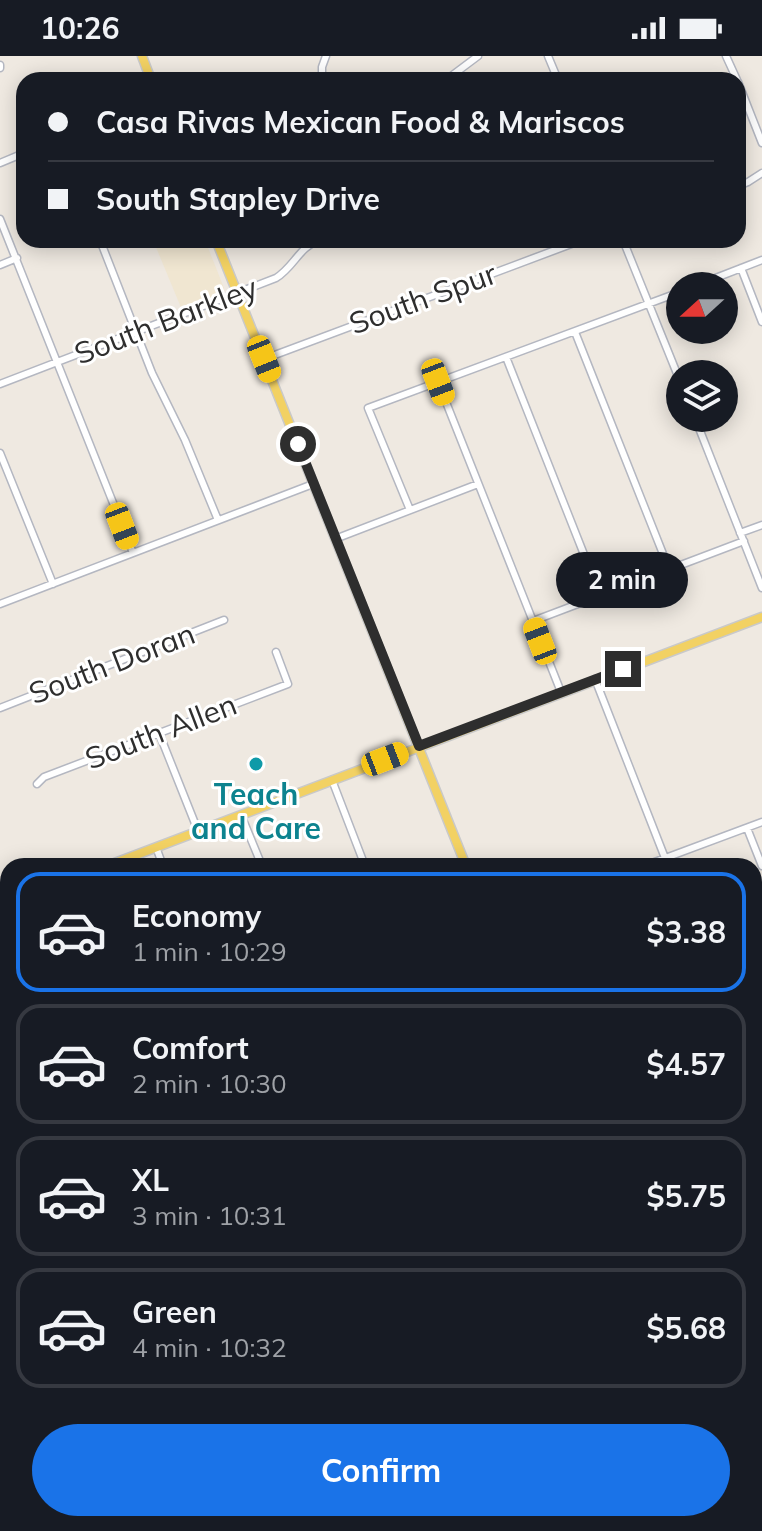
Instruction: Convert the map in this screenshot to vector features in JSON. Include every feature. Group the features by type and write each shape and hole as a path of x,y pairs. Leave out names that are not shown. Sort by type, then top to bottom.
{"main road":[{"path":"219,248 463,858"},
{"path":"128,858 762,617"}],"street":[{"path":"457,72 478,56"},
{"path":"746,106 762,143"},
{"path":"0,219 133,553"},
{"path":"103,248 152,373 185,440 218,520"},
{"name":"South Barkley","path":"0,384 276,278 287,272 305,248"},
{"name":"South Spur","path":"264,359 561,248"},
{"path":"626,248 672,360"},
{"path":"0,265 17,258"},
{"path":"731,272 762,260"},
{"path":"741,268 762,322"},
{"path":"410,510 368,408 666,297"},
{"path":"575,332 669,569"},
{"path":"506,357 600,595"},
{"path":"438,382 561,692"},
{"path":"700,432 762,588"},
{"path":"0,453 53,584"},
{"path":"0,604 313,484"},
{"path":"335,539 478,484"},
{"path":"740,533 762,525"},
{"path":"533,621 744,541"},
{"name":"South Doran","path":"0,708 224,620"},
{"name":"South Allen","path":"37,784 44,777 288,684 276,652"},
{"path":"595,679 665,858 762,822"},
{"path":"159,733 198,831"},
{"path":"332,780 362,858"},
{"path":"241,815 259,858"},
{"path":"747,828 759,858"},
{"path":"156,847 160,858"}],"shaded area":[{"path":"156,248 208,248 224,292 182,310"}],"place":[{"name":"Teach and Care","path":"256,764"}],"route":[{"path":"298,444 419,746 623,669"}]}
